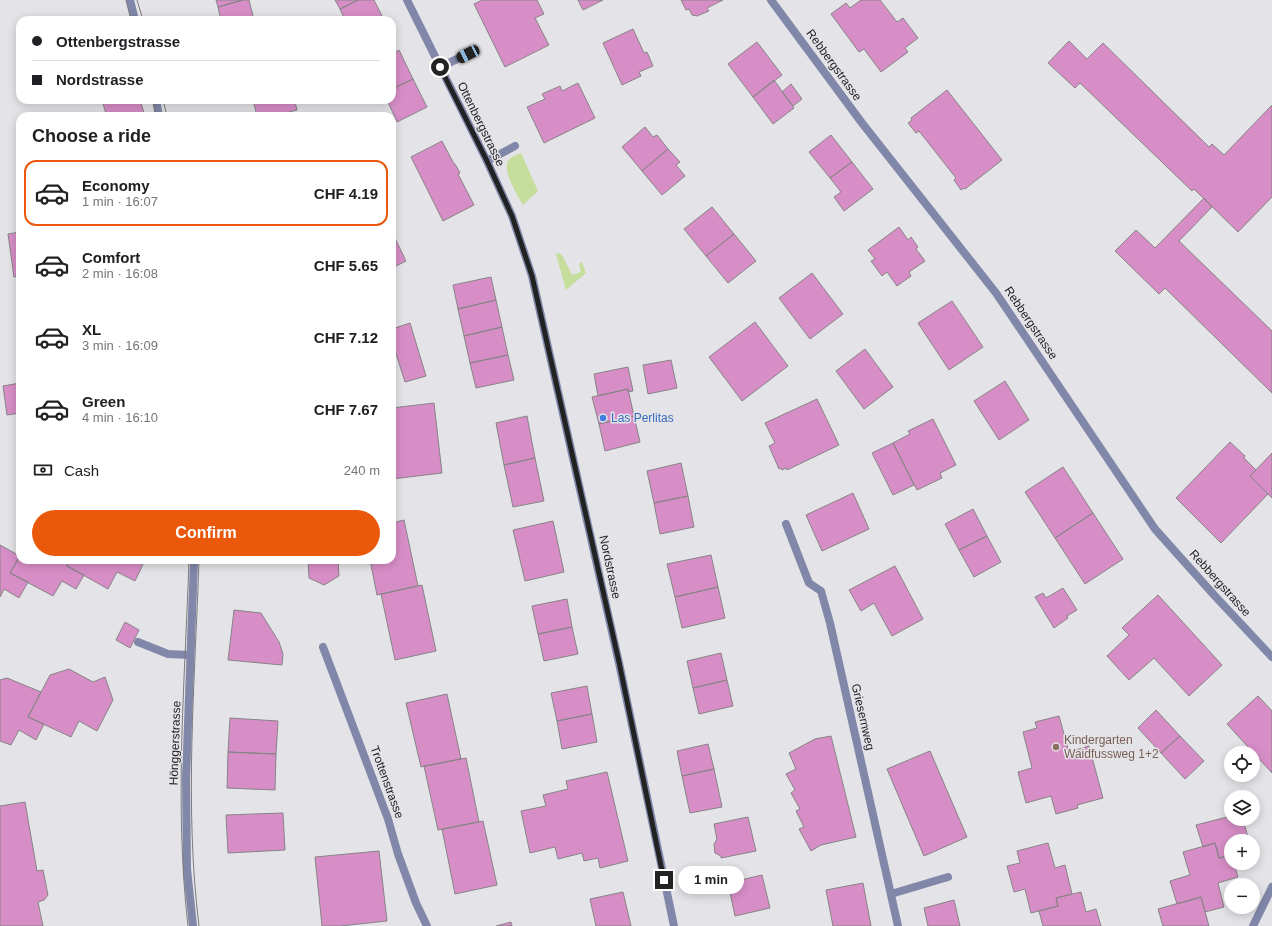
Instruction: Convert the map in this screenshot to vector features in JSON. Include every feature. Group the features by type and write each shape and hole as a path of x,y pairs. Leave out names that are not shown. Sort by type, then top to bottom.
{"street":[{"path":"130,0 134,16"},
{"name":"Ottenbergstrasse","path":"407,0 487,161 512,216"},
{"name":"Rebbergstrasse","path":"771,0 862,123 996,293 1155,529 1272,658"},
{"path":"440,67 468,54"},
{"path":"487,161 515,146"},
{"name":"Nordstrasse","path":"512,216 532,276 546,337 619,662 674,926"},
{"name":"Griesernweg","path":"786,524 809,583 821,591 830,623 898,926"},
{"name":"Hönggerstrasse","path":"192,926 187,869 186,779 194,564"},
{"path":"138,642 168,654 190,655"},
{"name":"Trottenstrasse","path":"323,646 388,819 398,854 416,903 427,926"},
{"path":"891,894 948,877"},
{"path":"1253,926 1272,887"}],"green space":[{"path":"521,153 538,191 523,205 511,183 507,171 507,165 510,158"},
{"path":"559,253 562,255 572,275 581,272 579,264 582,262 586,273 566,290 556,254"}],"building":[{"path":"216,0 243,0 218,7"},
{"path":"243,0 249,0 253,16 220,16 218,7"},
{"path":"335,0 358,0 340,9"},
{"path":"358,0 374,0 382,16 343,16 340,9"},
{"path":"482,0 537,0 544,14 535,18 549,45 505,67 474,4"},
{"path":"578,0 603,0 583,10"},
{"path":"681,0 723,0 707,8 709,11 697,16 692,15 689,9 686,10"},
{"path":"861,0 880,0 897,22 903,18 918,38 905,48 908,52 881,72 864,49 859,52 831,14 846,3 850,8"},
{"path":"633,29 644,53 647,52 653,66 639,72 641,76 622,85 603,43"},
{"path":"1069,41 1087,59 1103,43 1209,147 1212,144 1224,155 1272,105 1272,197 1238,232 1194,189 1192,191 1080,83 1075,88 1048,63"},
{"path":"757,42 782,75 753,97 728,64"},
{"path":"399,50 413,79 396,87 396,52"},
{"path":"413,79 427,107 397,122 396,112 392,112 389,104 396,104 396,87"},
{"path":"774,80 794,108 773,124 753,97"},
{"path":"578,83 595,118 544,143 527,107 545,99 542,94 560,86 562,91"},
{"path":"791,84 802,99 793,106 782,92"},
{"path":"947,90 1002,160 965,189 964,188 961,190 954,180 956,178 919,131 916,133 908,123 912,120 911,118"},
{"path":"103,104 141,104 144,112 105,112"},
{"path":"254,104 296,104 297,110 289,112 256,112"},
{"path":"645,127 653,137 657,135 668,149 642,171 622,147"},
{"path":"831,135 852,162 830,178 809,152"},
{"path":"442,141 460,173 458,174 474,205 443,221 411,157"},
{"path":"668,149 680,162 676,165 685,176 662,195 642,171"},
{"path":"852,162 873,189 844,211 834,197 841,192 830,178"},
{"path":"1204,198 1212,207 1179,241 1272,331 1272,393 1165,288 1159,294 1115,251 1136,230 1155,248"},
{"path":"712,207 734,234 706,256 684,229"},
{"path":"899,227 908,240 911,237 918,247 916,249 925,261 909,272 911,276 897,286 887,272 882,276 871,261 875,259 868,250"},
{"path":"16,233 16,277 14,277 8,234"},
{"path":"734,234 756,261 728,283 706,256"},
{"path":"396,240 406,261 396,266"},
{"path":"812,273 843,314 810,339 779,298"},
{"path":"491,277 496,300 458,309 453,285"},
{"path":"496,300 502,327 464,336 458,309"},
{"path":"952,301 983,347 949,370 918,323"},
{"path":"755,322 788,366 742,401 709,357"},
{"path":"410,323 426,376 405,382 396,354 396,328"},
{"path":"502,327 508,355 470,363 464,336"},
{"path":"865,349 893,387 864,409 836,371"},
{"path":"508,355 514,380 476,388 470,363"},
{"path":"671,360 677,388 648,394 643,365"},
{"path":"628,367 633,391 628,392 628,389 598,396 594,374"},
{"path":"1005,381 1029,420 999,440 974,401"},
{"path":"16,384 16,414 7,415 3,386"},
{"path":"628,389 634,416 599,424 592,397"},
{"path":"817,399 839,445 787,470 786,468 782,470 781,468 779,469 769,446 775,443 765,423"},
{"path":"434,403 442,473 396,479 396,408"},
{"path":"527,416 535,458 504,465 496,423"},
{"path":"634,416 640,442 605,451 599,424"},
{"path":"933,419 956,465 940,473 942,478 917,490 893,443 910,434 908,431"},
{"path":"1230,442 1245,456 1244,458 1256,470 1250,476 1268,494 1221,543 1176,498"},
{"path":"893,443 914,485 893,495 872,453"},
{"path":"1272,453 1272,498 1250,476"},
{"path":"535,458 544,501 513,507 504,465"},
{"path":"681,463 688,496 654,503 647,471"},
{"path":"1063,467 1093,513 1055,538 1025,492"},
{"path":"853,493 869,529 822,551 806,515"},
{"path":"688,496 694,527 660,534 654,503"},
{"path":"973,509 987,536 959,550 945,524"},
{"path":"1093,513 1123,559 1085,584 1055,538"},
{"path":"404,520 418,586 377,595 371,564 396,564 396,522"},
{"path":"553,521 564,572 525,581 513,530"},
{"path":"987,536 1001,562 974,577 959,550"},
{"path":"0,545 16,554 16,563 10,573 28,582 19,598 4,589 0,597"},
{"path":"711,555 718,587 675,597 667,564"},
{"path":"16,563 68,564 67,566 84,575 76,589 62,581 53,596 10,573"},
{"path":"68,564 143,564 135,581 117,572 108,589 67,566"},
{"path":"308,564 338,564 339,576 324,585 309,578"},
{"path":"895,566 923,619 892,636 874,603 861,611 849,590"},
{"path":"422,585 436,651 395,660 381,594"},
{"path":"718,587 725,618 682,628 675,597"},
{"path":"1063,588 1077,610 1067,616 1068,618 1054,628 1035,597 1043,593 1046,598"},
{"path":"1158,595 1222,665 1189,696 1154,658 1129,680 1107,656 1129,635 1122,628"},
{"path":"567,599 572,627 538,634 532,606"},
{"path":"234,610 261,613 279,642 283,654 282,665 228,660"},
{"path":"125,622 139,630 130,648 116,640"},
{"path":"572,627 578,654 544,661 538,634"},
{"path":"721,653 727,680 693,688 687,661"},
{"path":"69,669 93,682 105,677 113,700 97,731 79,721 71,737 28,717 50,675"},
{"path":"7,678 41,692 28,717 44,724 36,740 19,730 11,745 0,741 0,680"},
{"path":"727,680 733,706 699,714 693,688"},
{"path":"587,686 592,714 557,721 551,693"},
{"path":"447,694 461,759 421,767 406,703"},
{"path":"1258,696 1272,711 1272,773 1260,760 1260,746 1247,746 1227,724"},
{"path":"1156,710 1180,736 1161,753 1138,728"},
{"path":"592,714 597,742 562,749 557,721"},
{"path":"1059,716 1069,752 1089,746 1103,798 1077,805 1078,808 1056,814 1051,796 1026,803 1018,772 1032,768 1023,732 1037,728 1035,722"},
{"path":"230,718 278,721 276,754 228,752"},
{"path":"831,736 856,837 821,845 811,851 799,829 804,827 796,811 800,809 791,793 795,790 786,774 796,769 789,753 815,739"},
{"path":"1180,736 1204,761 1185,779 1161,753"},
{"path":"708,744 714,769 682,776 677,751"},
{"path":"930,751 967,837 924,856 887,769"},
{"path":"228,752 276,754 275,790 227,788"},
{"path":"466,758 479,822 438,830 424,766"},
{"path":"714,769 722,807 690,813 682,776"},
{"path":"607,772 628,861 600,868 598,858 584,861 582,853 558,859 555,847 530,853 521,811 546,806 543,795 568,789 566,781"},
{"path":"25,802 37,871 43,870 48,895 44,900 38,902 43,926 0,926 0,806"},
{"path":"283,813 285,850 228,853 226,815"},
{"path":"748,817 756,851 721,858 721,856 715,853 714,844 717,839 714,824"},
{"path":"1224,818 1224,826 1245,826 1247,834 1224,834 1224,857 1219,858 1215,843 1203,847 1196,825"},
{"path":"483,821 497,885 455,894 442,829"},
{"path":"1048,843 1055,868 1065,865 1072,894 1056,898 1058,906 1031,913 1025,889 1014,892 1007,866 1020,863 1017,851"},
{"path":"1215,843 1219,858 1224,857 1224,870 1236,870 1238,877 1224,878 1224,881 1218,883 1224,907 1205,912 1201,897 1177,904 1170,881 1190,875 1183,852"},
{"path":"379,851 387,921 340,926 322,926 315,857"},
{"path":"762,875 770,908 735,916 728,883"},
{"path":"863,883 871,926 833,926 826,890"},
{"path":"623,892 631,926 596,926 590,899"},
{"path":"1081,892 1086,912 1096,909 1101,926 1043,926 1039,911 1058,906 1056,898"},
{"path":"1201,897 1209,926 1163,926 1158,909"},
{"path":"954,900 960,926 928,926 924,908"},
{"path":"511,922 512,926 496,926"}],"tram line":[{"path":"126,0 130,16"},
{"path":"137,0 142,16"},
{"path":"154,104 155,112"},
{"path":"164,104 166,112"},
{"path":"188,926 184,880 181,789 189,564"},
{"path":"199,564 191,789 192,835 199,926"}],"place":[{"name":"Las Perlitas","path":"603,418"},
{"name":"Kindergarten Waidfussweg 1+2","path":"1056,747"}],"route":[{"path":"440,67 487,161 512,216 532,276 619,662 664,880"}]}
